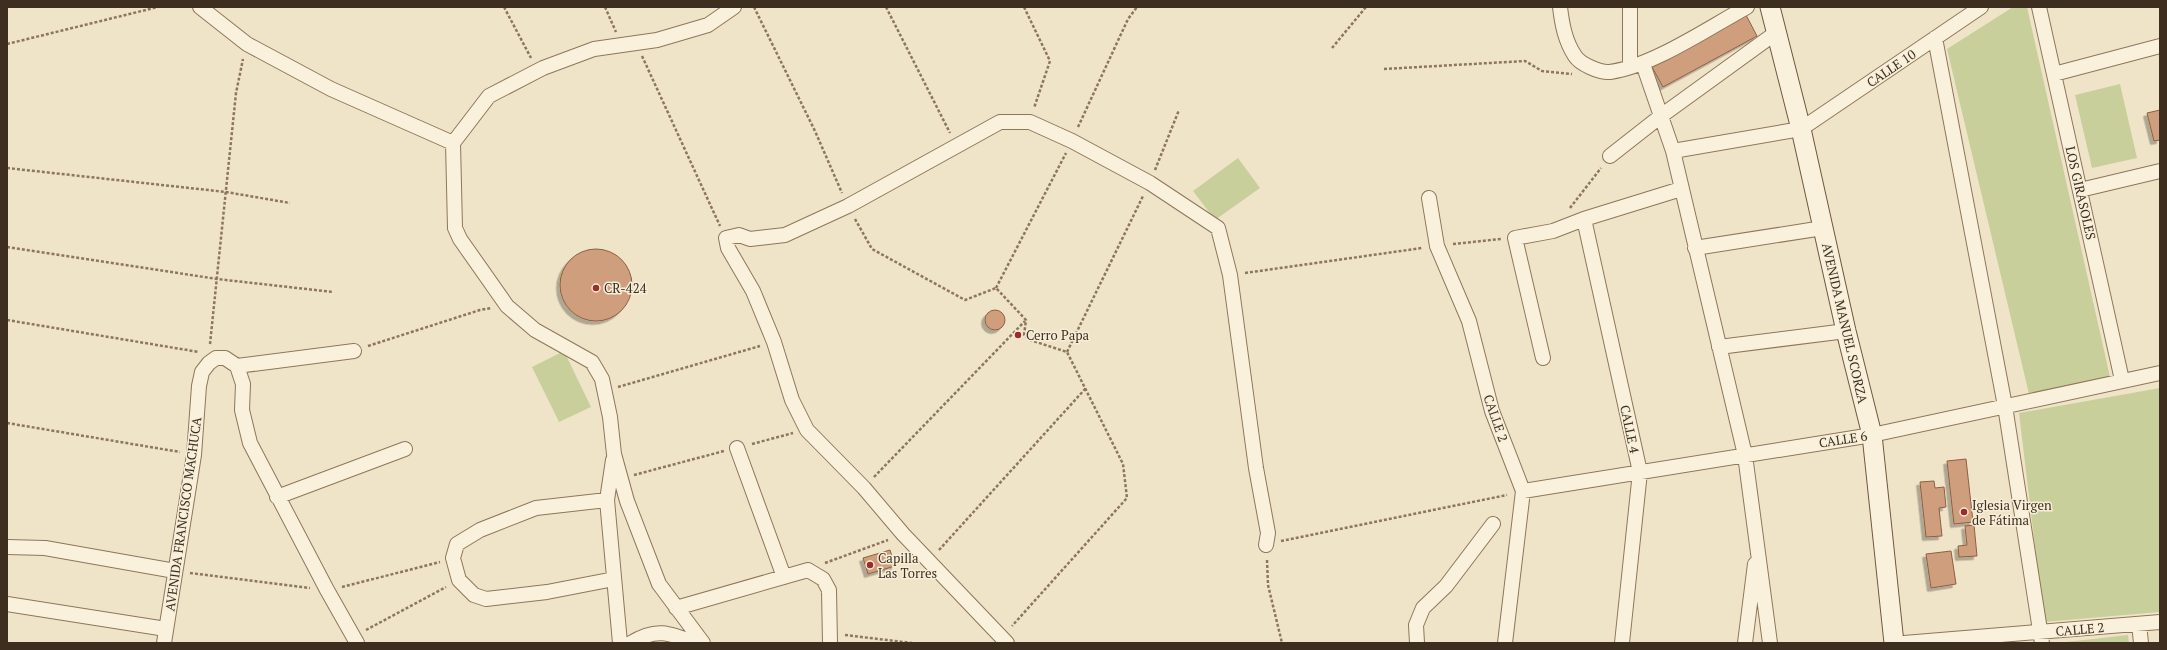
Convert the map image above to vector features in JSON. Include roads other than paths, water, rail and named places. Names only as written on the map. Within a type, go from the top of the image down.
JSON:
[{"type":"street","points":[[200,7],[247,44],[331,89],[453,143]]},
{"type":"street","points":[[703,643],[659,584],[627,501],[614,454],[610,417],[602,379],[592,362],[535,330],[507,306],[460,239],[454,228],[453,143],[489,96],[538,70],[594,49],[657,40],[708,24],[734,7]]},
{"type":"street","points":[[1560,7],[1564,33],[1575,57],[1590,67],[1608,72],[1636,66],[1747,7]]},
{"type":"street","points":[[1630,7],[1636,66],[1661,116],[1673,151],[1745,455],[1770,643]]},
{"type":"street","name":"AVENIDA MANUEL SCORZA","points":[[1770,7],[1802,130],[1846,331],[1872,434],[1894,643]]},
{"type":"street","name":"CALLE 10","points":[[1802,130],[1981,7]]},
{"type":"street","name":"LOS GIRASOLES","points":[[2039,7],[2122,380]]},
{"type":"street","points":[[1610,156],[1661,116],[1777,32]]},
{"type":"street","points":[[1935,38],[2005,406],[2040,638]]},
{"type":"street","points":[[2054,74],[2160,46]]},
{"type":"street","points":[[1005,640],[903,534],[864,488],[807,430],[792,400],[774,342],[753,291],[728,248],[726,238],[739,235],[750,239],[786,235],[848,206],[1000,122],[1030,122],[1072,141],[1150,183],[1218,228],[1230,275],[1256,468],[1268,533],[1266,545]]},
{"type":"street","points":[[1673,151],[1802,130]]},
{"type":"street","points":[[2080,190],[2160,171]]},
{"type":"street","points":[[1543,358],[1515,238],[1553,231],[1584,219],[1681,189]]},
{"type":"street","name":"CALLE 2","points":[[1429,198],[1436,246],[1469,321],[1492,411],[1523,491],[1505,643]]},
{"type":"street","name":"CALLE 4","points":[[1584,219],[1640,472],[1622,643]]},
{"type":"street","points":[[1695,248],[1823,228]]},
{"type":"street","points":[[1719,347],[1846,331]]},
{"type":"street","points":[[354,351],[237,366],[243,384],[242,410],[250,443],[277,497],[355,640]]},
{"type":"street","name":"AVENIDA FRANCISCO MACHUCA","points":[[165,636],[194,455],[199,386],[202,372],[209,358],[225,358],[237,366]]},
{"type":"street","name":"CALLE 6","points":[[1523,491],[1872,434],[2160,373]]},
{"type":"street","points":[[737,448],[784,577]]},
{"type":"street","points":[[277,497],[405,449]]},
{"type":"street","points":[[614,454],[607,500],[620,643]]},
{"type":"street","points":[[607,500],[536,508],[480,530],[457,544],[454,550],[453,558],[459,580],[474,595],[486,599],[547,592],[614,579]]},
{"type":"street","points":[[1417,643],[1416,625],[1423,608],[1446,586],[1493,524]]},
{"type":"street","points":[[1745,643],[1757,545]]},
{"type":"street","points":[[7,547],[45,548],[175,571]]},
{"type":"street","points":[[676,608],[808,570],[823,579],[829,590],[830,639]]},
{"type":"street","points":[[7,604],[165,636]]},
{"type":"street","name":"CALLE 2","points":[[1904,643],[2040,638],[2160,622]]},
{"type":"street","points":[[2139,624],[2141,643]]},
{"type":"street","points":[[631,643],[642,636],[668,632],[695,643]]},
{"type":"place","name":"CR-424","points":[[596,288]]},
{"type":"place","name":"Cerro Papa","points":[[1018,335]]},
{"type":"place","name":"Iglesia Virgen de Fátima","points":[[1964,512]]},
{"type":"place","name":"Capilla Las Torres","points":[[870,565]]}]
